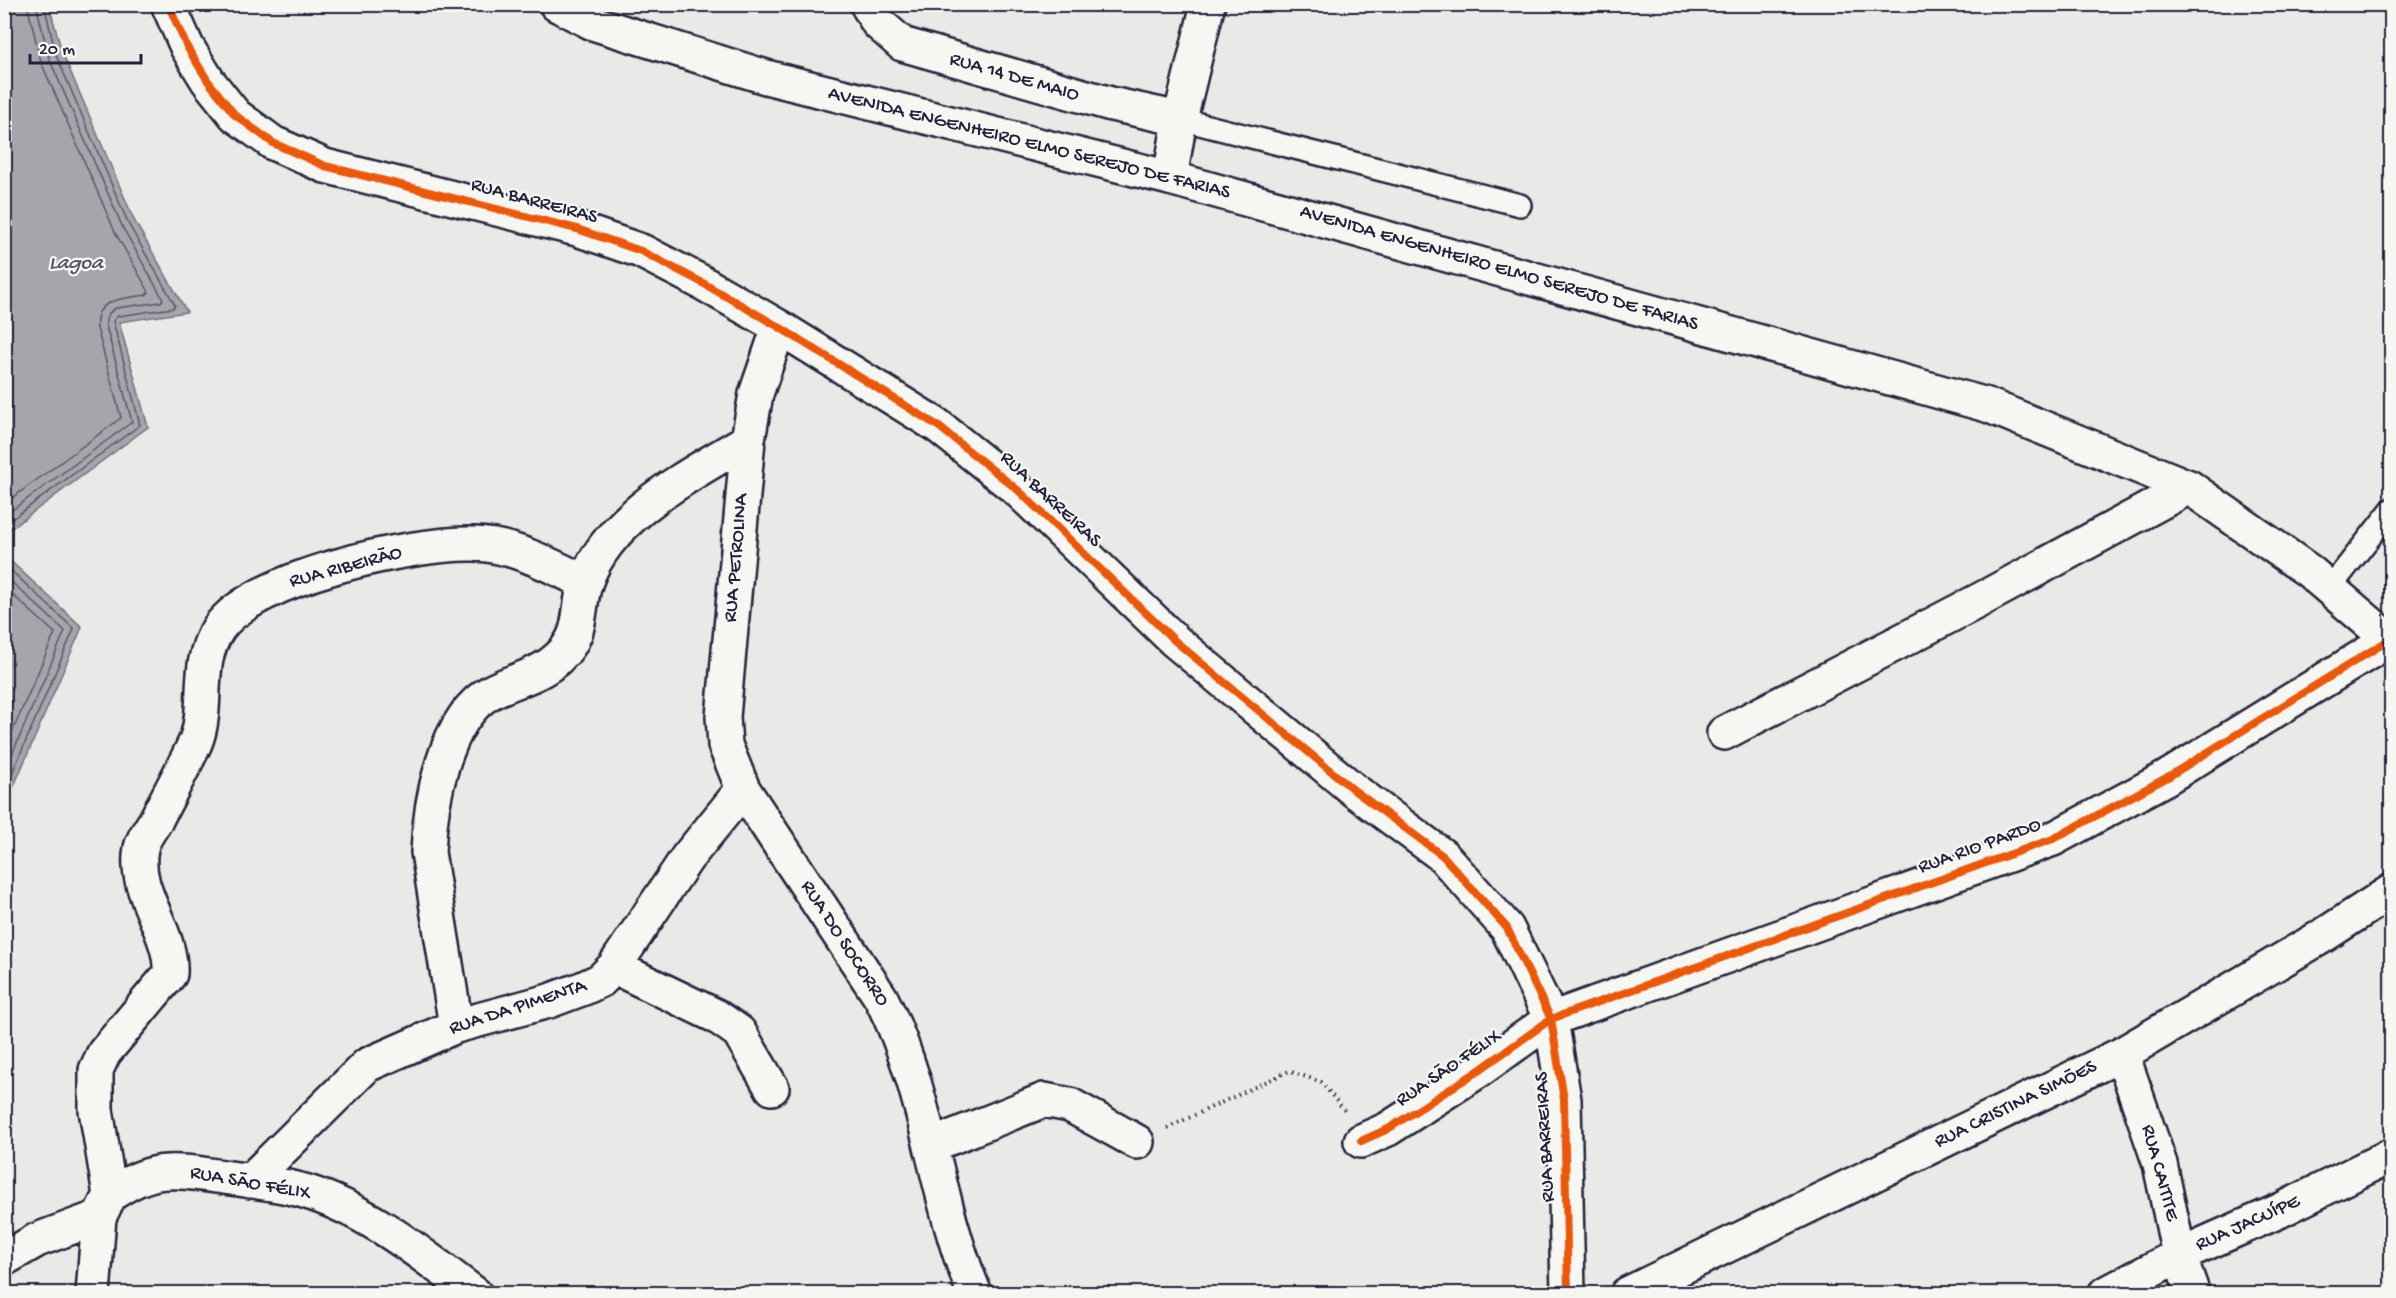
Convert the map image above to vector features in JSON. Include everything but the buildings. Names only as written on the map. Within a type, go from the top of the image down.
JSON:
[{"type":"street","name":"RUA BARREIRAS","points":[[168,4],[187,47],[207,81],[235,115],[273,143],[325,166],[577,229],[641,251],[779,327],[938,426],[1019,491],[1175,641],[1355,791],[1443,856],[1507,928],[1551,1019],[1564,1100],[1568,1293]]},
{"type":"street","name":"AVENIDA ENGENHEIRO ELMO SEREJO DE FARIAS","points":[[556,4],[593,23],[766,77],[1170,178],[1987,405],[2189,487],[2309,571],[2390,641]]},
{"type":"street","name":"RUA 14 DE MAIO","points":[[867,4],[878,24],[902,44],[1111,104],[1180,118]]},
{"type":"street","points":[[1170,178],[1180,118],[1208,4]]},
{"type":"street","name":"RUA PETROLINA","points":[[743,789],[725,745],[723,717],[748,440],[756,394],[779,327]]},
{"type":"street","points":[[456,1026],[428,852],[430,824],[443,765],[455,733],[472,708],[490,693],[534,674],[559,657],[574,638],[580,619],[585,582],[603,550],[633,517],[662,493],[748,440]]},
{"type":"street","points":[[1725,733],[1980,600],[2189,487]]},
{"type":"street","name":"RUA RIBEIRÃO","points":[[93,1293],[105,1206],[96,1110],[96,1070],[104,1053],[170,974],[171,961],[168,949],[144,884],[141,847],[189,757],[198,734],[202,710],[202,678],[210,646],[219,628],[248,602],[301,576],[400,551],[462,544],[489,546],[538,560],[585,582]]},
{"type":"street","name":"RUA RIO PARDO","points":[[1551,1019],[2053,839],[2166,778],[2390,641]]},
{"type":"street","name":"RUA DA PIMENTA","points":[[249,1181],[367,1065],[456,1026],[549,1001],[602,980],[614,967],[687,858],[743,789]]},
{"type":"street","name":"RUA DO SOCORRO","points":[[743,789],[881,998],[905,1051],[932,1145],[959,1256],[975,1293]]},
{"type":"street","name":"RUA CRISTINA SIMÕES","points":[[1627,1293],[2122,1054],[2321,937],[2391,891]]},
{"type":"street","points":[[614,967],[716,1016],[740,1032],[771,1088]]},
{"type":"street","name":"RUA SÃO FÉLIX","points":[[1362,1141],[1388,1129],[1551,1019]]},
{"type":"street","name":"RUA CAITITE","points":[[2122,1054],[2160,1164],[2179,1255],[2193,1293]]},
{"type":"street","points":[[932,1145],[1044,1100],[1070,1105],[1137,1142]]},
{"type":"street","name":"RUA JACUÍPE","points":[[2105,1293],[2179,1255],[2279,1211],[2391,1155]]},
{"type":"street","name":"RUA SÃO FÉLIX","points":[[4,1258],[105,1206],[126,1184],[147,1174],[166,1171],[303,1190],[350,1209],[408,1244],[474,1293]]},
{"type":"lane","points":[[1180,118],[1520,205]]},
{"type":"lane","points":[[2330,588],[2391,509]]},
{"type":"path","points":[[1137,1142],[1289,1071],[1321,1082],[1343,1106],[1362,1141]]},
{"type":"water","name":"Lagoa","points":[[5,4],[49,5],[62,52],[135,222],[187,312],[119,322],[148,427],[5,533]]},
{"type":"water","points":[[5,556],[82,627],[5,807]]},
{"type":"cycle path","points":[[168,4],[187,47],[208,81],[235,115],[273,143],[325,166],[577,229],[641,251],[779,327],[938,426],[1019,491],[1175,641],[1355,791],[1443,856],[1507,928],[1551,1019],[1564,1100],[1568,1294]]},
{"type":"cycle path","points":[[1361,1141],[1388,1129],[1478,1071],[1551,1019],[2053,839],[2166,778],[2389,640]]}]
